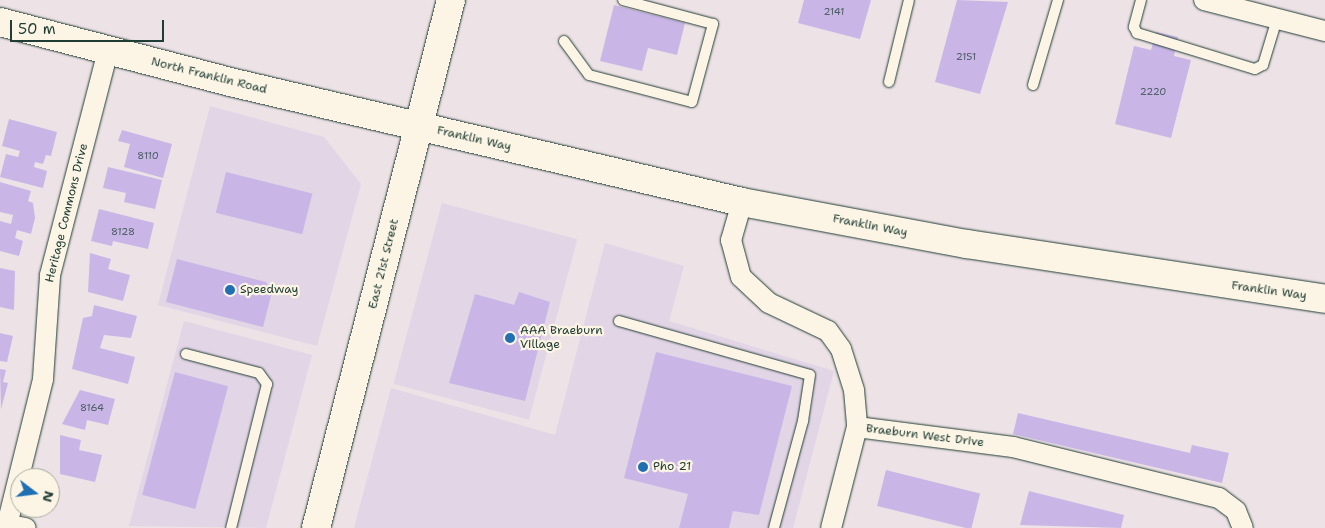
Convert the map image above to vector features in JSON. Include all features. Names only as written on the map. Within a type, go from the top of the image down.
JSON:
[{"type":"main road","name":"East 21st Street","points":[[316,528],[451,0]]},
{"type":"main road","name":"North Franklin Road","points":[[0,22],[420,126]]},
{"type":"main road","name":"Franklin Way","points":[[420,126],[742,202],[967,244],[1325,299]]},
{"type":"street","points":[[1204,0],[1325,31]]},
{"type":"street","name":"Heritage Commons Drive","points":[[11,525],[43,379],[50,275],[108,50]]},
{"type":"street","name":"Braeburn West Drive","points":[[742,202],[730,240],[741,276],[762,298],[820,326],[834,338],[854,390],[857,427],[1013,447],[1219,498],[1240,519]]},
{"type":"street","points":[[831,528],[857,427]]},
{"type":"lane","points":[[564,41],[589,75],[692,102],[713,24],[623,0]]},
{"type":"lane","points":[[889,82],[909,0]]},
{"type":"lane","points":[[1033,85],[1058,0]]},
{"type":"lane","points":[[1141,0],[1134,27],[1137,33],[1255,69],[1264,66],[1277,19]]},
{"type":"lane","points":[[619,321],[810,375],[803,421],[774,528]]},
{"type":"lane","points":[[186,354],[259,373],[267,384],[231,528]]},
{"type":"shaded area","points":[[210,106],[324,137],[361,184],[317,346],[158,305]]},
{"type":"shaded area","points":[[442,203],[577,239],[529,420],[394,384]]},
{"type":"shaded area","points":[[605,243],[684,266],[669,321],[834,371],[793,528],[354,528],[391,388],[555,435]]},
{"type":"shaded area","points":[[184,321],[312,355],[266,528],[129,526]]},
{"type":"building","points":[[804,0],[871,0],[860,39],[798,23]]},
{"type":"building","points":[[957,0],[1008,2],[980,94],[935,82]]},
{"type":"building","points":[[614,5],[685,23],[677,55],[648,48],[642,71],[600,61]]},
{"type":"building","points":[[1156,32],[1178,37],[1174,56],[1191,60],[1171,138],[1115,124],[1134,46],[1151,50]]},
{"type":"building","points":[[9,119],[57,132],[51,156],[46,155],[43,164],[35,162],[34,167],[47,171],[43,188],[0,177],[6,154],[18,157],[20,151],[2,146]]},
{"type":"building","points":[[122,130],[172,144],[163,178],[124,167],[130,144],[118,141]]},
{"type":"building","points":[[108,167],[162,180],[155,209],[124,202],[126,193],[103,188]]},
{"type":"building","points":[[226,172],[312,194],[302,234],[216,213]]},
{"type":"building","points":[[0,182],[31,191],[28,201],[33,203],[35,218],[31,234],[17,230],[15,238],[23,241],[19,256],[0,251],[0,221],[11,224],[13,215],[0,212]]},
{"type":"building","points":[[99,209],[154,223],[148,249],[113,241],[112,246],[91,241]]},
{"type":"building","points":[[90,253],[111,259],[108,269],[130,275],[123,301],[88,292]]},
{"type":"building","points":[[177,259],[266,282],[272,292],[263,327],[166,302]]},
{"type":"building","points":[[0,268],[15,271],[14,310],[0,307]]},
{"type":"building","points":[[519,292],[550,302],[525,401],[449,383],[475,294],[514,305]]},
{"type":"building","points":[[94,305],[137,316],[131,338],[104,335],[100,348],[135,357],[128,384],[72,369],[83,318],[92,316]]},
{"type":"building","points":[[0,333],[13,336],[7,362],[0,361]]},
{"type":"building","points":[[656,352],[792,386],[759,515],[733,511],[729,528],[679,528],[688,494],[624,478]]},
{"type":"building","points":[[0,369],[6,370],[3,382],[8,383],[1,409]]},
{"type":"building","points":[[175,372],[228,386],[195,509],[142,495]]},
{"type":"building","points":[[80,390],[115,399],[108,425],[87,420],[85,430],[62,424]]},
{"type":"building","points":[[1018,413],[1190,453],[1192,445],[1229,453],[1222,483],[1013,434]]},
{"type":"building","points":[[60,435],[81,440],[79,450],[102,455],[95,482],[60,474]]},
{"type":"building","points":[[886,470],[980,493],[972,528],[877,506]]},
{"type":"building","points":[[1029,491],[1124,515],[1121,528],[1020,525]]},
{"type":"place","name":"Speedway","points":[[230,290]]},
{"type":"place","name":"AAA Braeburn Village","points":[[510,338]]},
{"type":"place","name":"Pho 21","points":[[643,467]]}]
